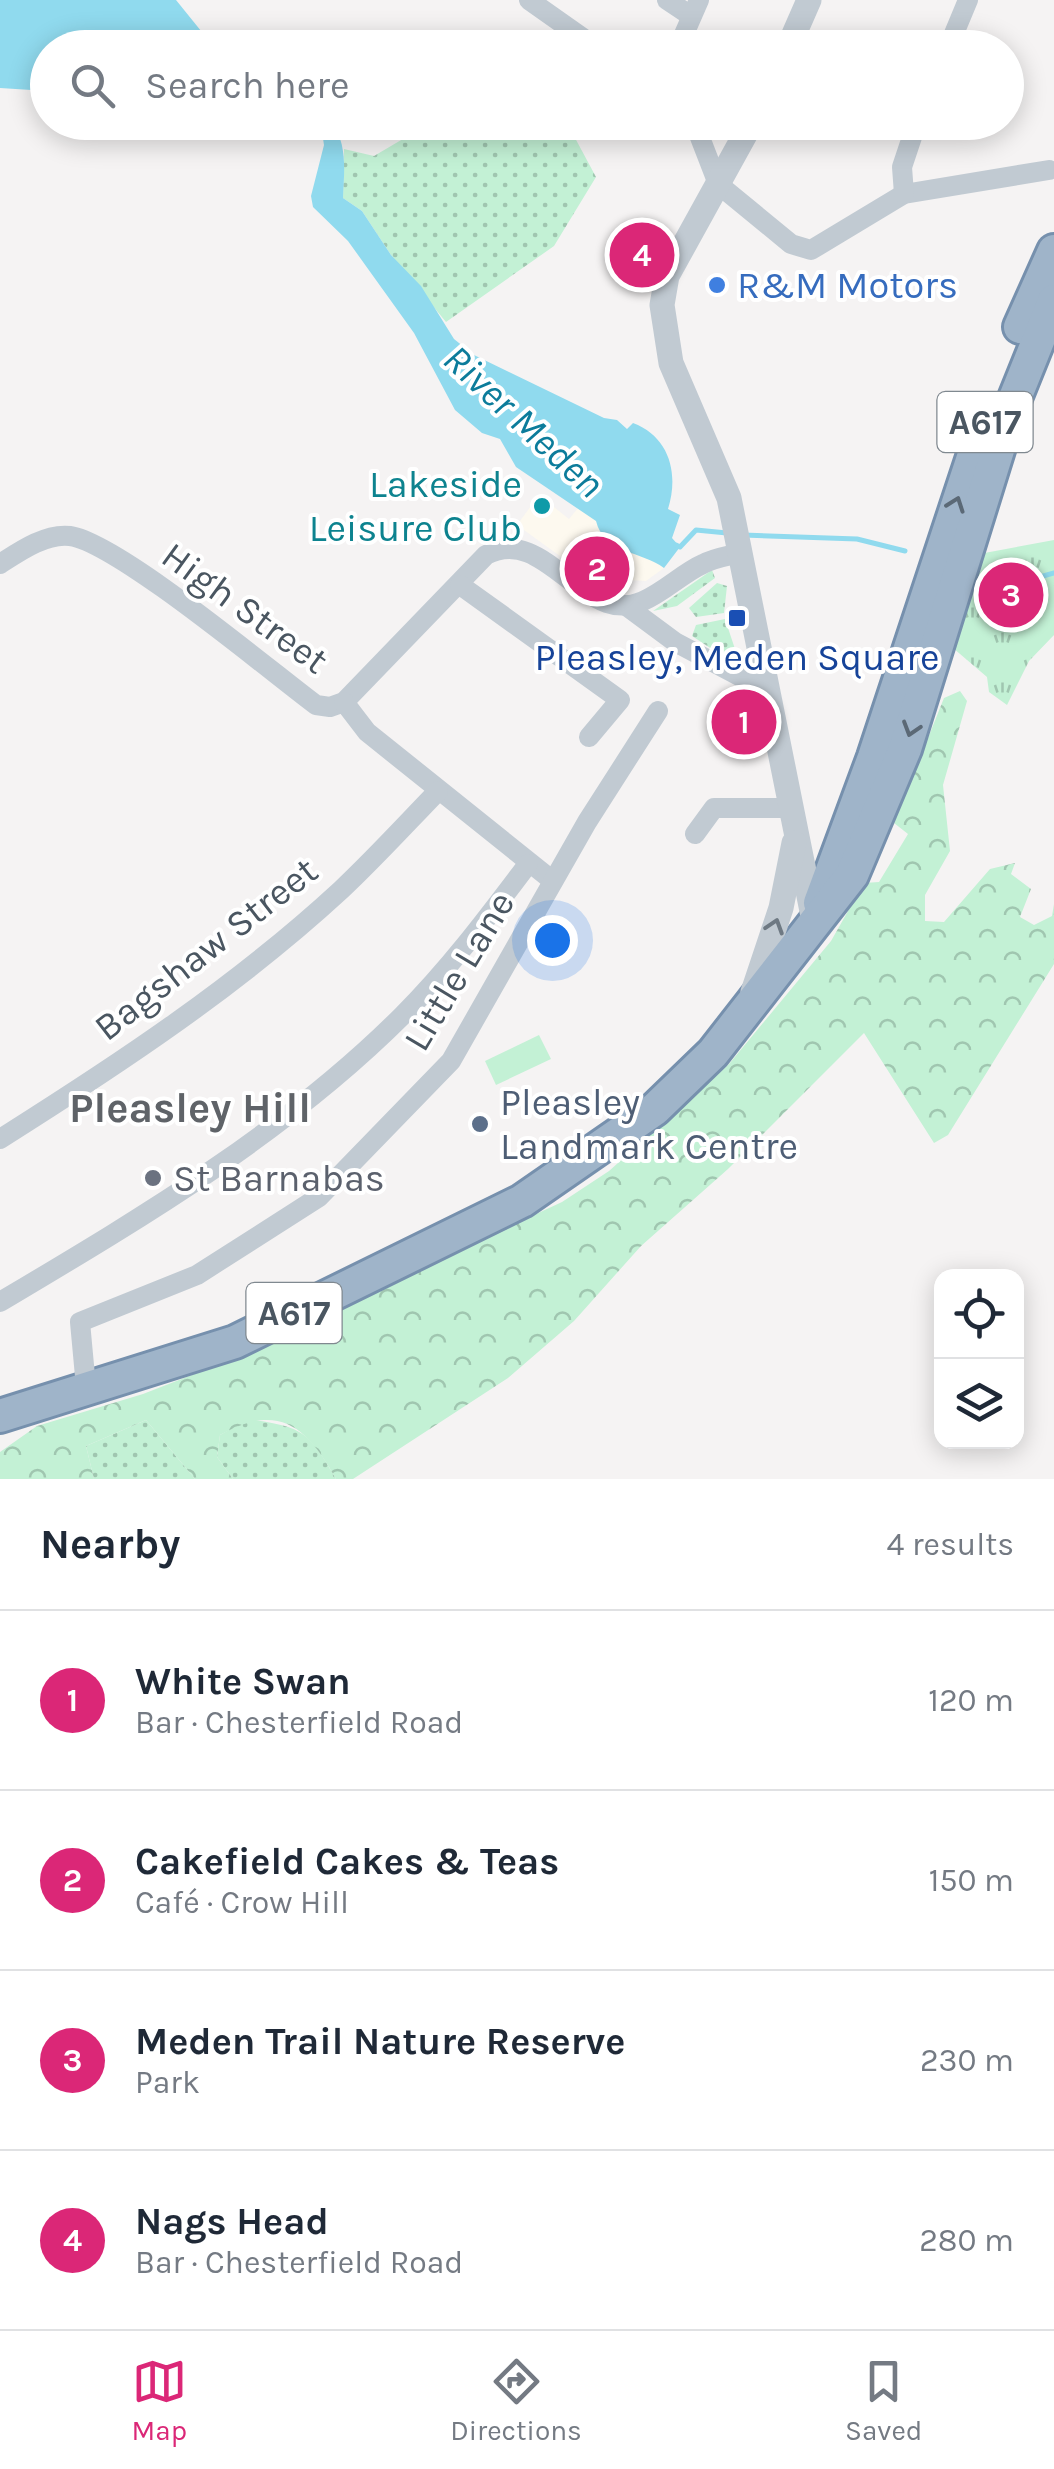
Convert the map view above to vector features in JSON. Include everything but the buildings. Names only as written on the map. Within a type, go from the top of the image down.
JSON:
[{"type":"highway","name":"A617","points":[[814,922],[874,757],[992,400],[1032,294],[1054,251]]},
{"type":"highway","name":"A617","points":[[0,1416],[235,1342],[522,1201],[655,1109],[712,1052],[852,875],[899,763],[1011,408],[1054,301]]},
{"type":"street","points":[[530,0],[572,30]]},
{"type":"street","points":[[667,0],[696,8]]},
{"type":"street","points":[[796,30],[808,0]]},
{"type":"street","points":[[956,30],[968,0]]},
{"type":"street","points":[[701,140],[718,184],[791,244],[811,250],[904,194],[1050,170]]},
{"type":"street","points":[[742,140],[668,276],[662,304],[672,363],[718,468],[734,519],[794,838],[814,922]]},
{"type":"street","points":[[904,194],[902,167],[912,140]]},
{"type":"street","name":"High Street","points":[[0,564],[40,542],[75,536],[142,574],[316,705],[330,707],[344,702],[367,732],[553,881]]},
{"type":"street","points":[[344,702],[486,555],[508,546],[521,548],[606,603],[625,605],[646,600],[706,562],[739,550]]},
{"type":"street","points":[[460,585],[620,700],[589,738]]},
{"type":"street","points":[[625,605],[675,642],[756,684],[765,683]]},
{"type":"street","points":[[553,881],[658,711]]},
{"type":"street","name":"Bagshaw Street","points":[[0,1139],[127,1059],[253,965],[341,890],[438,792]]},
{"type":"street","points":[[695,834],[714,808],[790,808]]},
{"type":"street","points":[[747,1011],[781,908],[794,838]]},
{"type":"street","points":[[0,1302],[154,1209],[284,1119],[400,1018],[468,944],[528,864]]},
{"type":"street","name":"Little Lane","points":[[86,1386],[80,1322],[197,1275],[319,1197],[451,1061],[553,881]]},
{"type":"shaded area","points":[[539,495],[569,519],[578,508],[597,521],[622,552],[648,555],[664,568],[646,581],[610,579],[604,588],[517,525]]},
{"type":"green space","points":[[401,140],[576,140],[596,177],[554,246],[446,322],[391,255],[362,211],[343,198],[344,149],[374,156]]},
{"type":"green space","points":[[1054,540],[1054,635],[1029,661],[1007,705],[989,692],[987,677],[953,648],[979,554]]},
{"type":"green space","points":[[712,570],[715,578],[677,606],[653,611]]},
{"type":"green space","points":[[717,583],[727,586],[724,613],[696,617],[689,608]]},
{"type":"green space","points":[[725,619],[735,649],[724,657],[692,636],[696,625]]},
{"type":"green space","points":[[960,691],[967,701],[943,785],[950,851],[925,895],[925,921],[944,922],[990,869],[1015,863],[1011,874],[1031,889],[1020,917],[1034,925],[1052,916],[1054,904],[1054,964],[948,1135],[934,1143],[864,1033],[728,1169],[641,1246],[574,1321],[508,1378],[353,1479],[336,1479],[302,1433],[275,1420],[259,1420],[220,1435],[217,1457],[233,1479],[195,1479],[146,1420],[86,1446],[94,1479],[0,1479],[0,1452],[37,1426],[143,1394],[264,1347],[356,1297],[562,1202],[609,1171],[729,1064],[831,941],[864,883],[879,882],[908,834],[894,823],[944,698]]},
{"type":"green space","points":[[539,1035],[551,1059],[496,1085],[485,1061]]},
{"type":"green space","points":[[248,1419],[281,1425],[302,1434],[318,1450],[336,1479],[233,1479],[217,1457],[220,1435]]},
{"type":"green space","points":[[146,1420],[195,1479],[94,1479],[86,1446]]},
{"type":"water","points":[[0,0],[176,0],[200,30],[30,30],[30,90],[0,88]]},
{"type":"water","points":[[323,140],[340,140],[343,198],[362,211],[391,255],[421,286],[454,339],[474,355],[604,418],[617,420],[627,429],[633,423],[656,437],[672,470],[668,509],[680,515],[672,538],[680,547],[664,568],[607,540],[596,521],[516,467],[500,439],[482,433],[455,410],[414,333],[348,241],[313,207],[311,196]]},
{"type":"waterway","name":"River Meden","points":[[676,545],[680,547],[696,530],[727,533]]},
{"type":"waterway","name":"River Meden","points":[[743,535],[857,539],[905,551]]},
{"type":"waterway","name":"River Meden","points":[[993,572],[1019,583],[1054,573]]},
{"type":"place","name":"Nags Head","points":[[642,255]]},
{"type":"place","name":"R&M Motors","points":[[717,285]]},
{"type":"place","name":"Lakeside Leisure Club","points":[[542,506]]},
{"type":"place","name":"Cakefield Cakes & Teas","points":[[597,569]]},
{"type":"place","name":"Meden Trail Nature Reserve","points":[[1011,595]]},
{"type":"place","name":"Pleasley, Meden Square","points":[[737,618]]},
{"type":"place","name":"White Swan","points":[[744,722]]},
{"type":"place","name":"Pleasley Landmark Centre","points":[[480,1124]]},
{"type":"place","name":"St Barnabas","points":[[153,1178]]},
{"type":"district","name":"Pleasley Hill","points":[[190,1108]]}]
